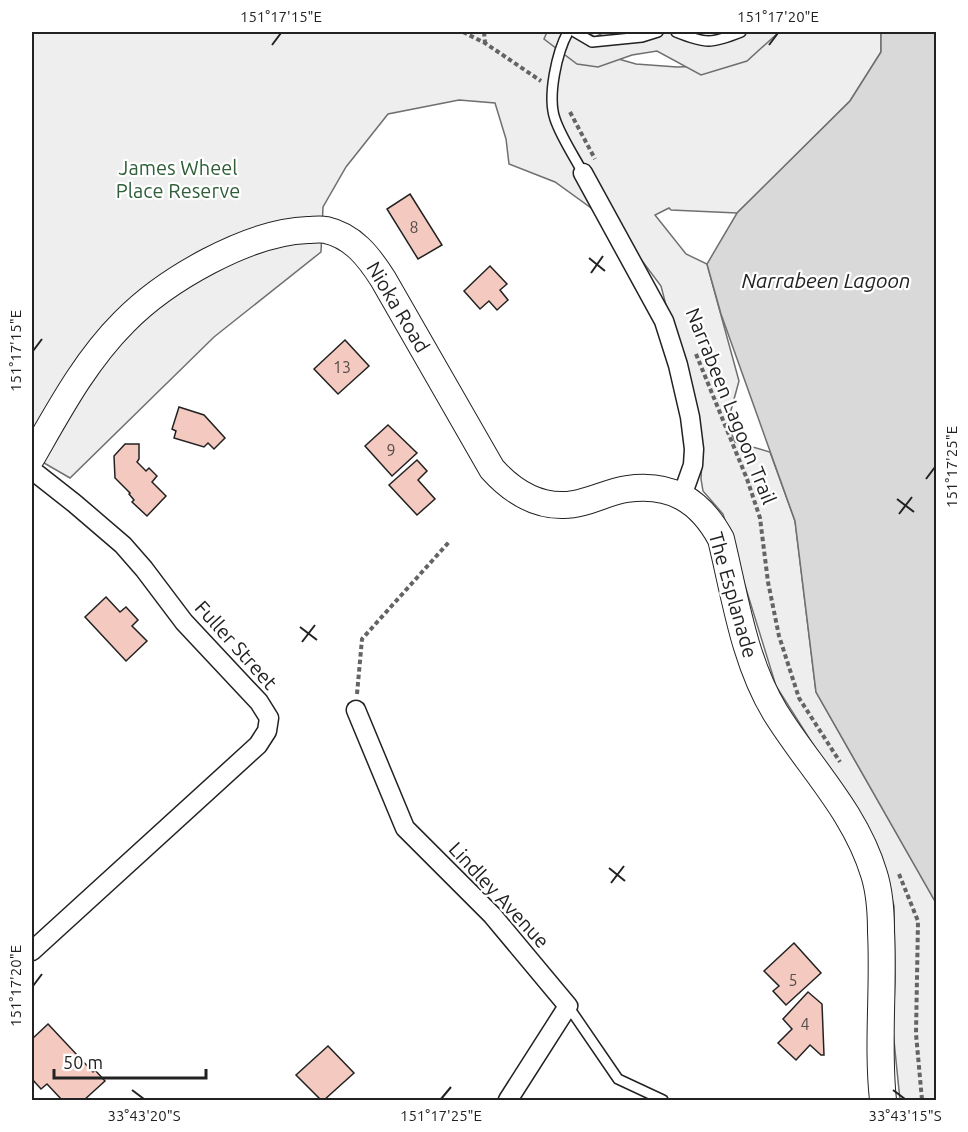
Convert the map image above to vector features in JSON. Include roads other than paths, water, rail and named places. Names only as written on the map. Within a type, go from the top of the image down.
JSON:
[{"type":"street","points":[[591,170],[664,321],[678,365],[690,417],[694,449],[693,465],[682,496]]},
{"type":"street","name":"Nioka Road","points":[[32,457],[58,411],[92,359],[124,321],[152,298],[184,275],[219,256],[268,237],[295,231],[325,230],[342,236],[358,246],[370,260],[492,469],[506,484],[522,495],[539,501],[566,505],[626,489],[667,490],[682,496]]},
{"type":"street","name":"Fuller Street","points":[[32,470],[123,545],[184,622],[259,702],[269,718],[267,731],[258,745],[32,951]]},
{"type":"street","name":"The Esplanade","points":[[682,496],[712,522],[721,539],[751,659],[759,682],[775,712],[852,822],[875,876],[880,901],[882,956],[880,1073],[884,1101]]},
{"type":"street","name":"Lindley Avenue","points":[[356,710],[405,828],[492,915],[568,1006]]},
{"type":"street","points":[[508,1101],[568,1006]]},
{"type":"lane","points":[[568,32],[563,42],[552,89],[554,117],[591,170]]},
{"type":"lane","points":[[575,32],[592,42],[642,37],[658,32]]},
{"type":"lane","points":[[676,32],[695,40],[717,42],[741,32]]},
{"type":"lane","points":[[568,1006],[618,1079],[663,1101]]},
{"type":"water","name":"Narrabeen Lagoon","points":[[881,32],[936,32],[936,903],[816,692],[795,521],[721,314],[707,264],[737,213],[850,101],[881,52]]},
{"type":"park label","name":"James Wheel Place Reserve","points":[[178,180]]}]
